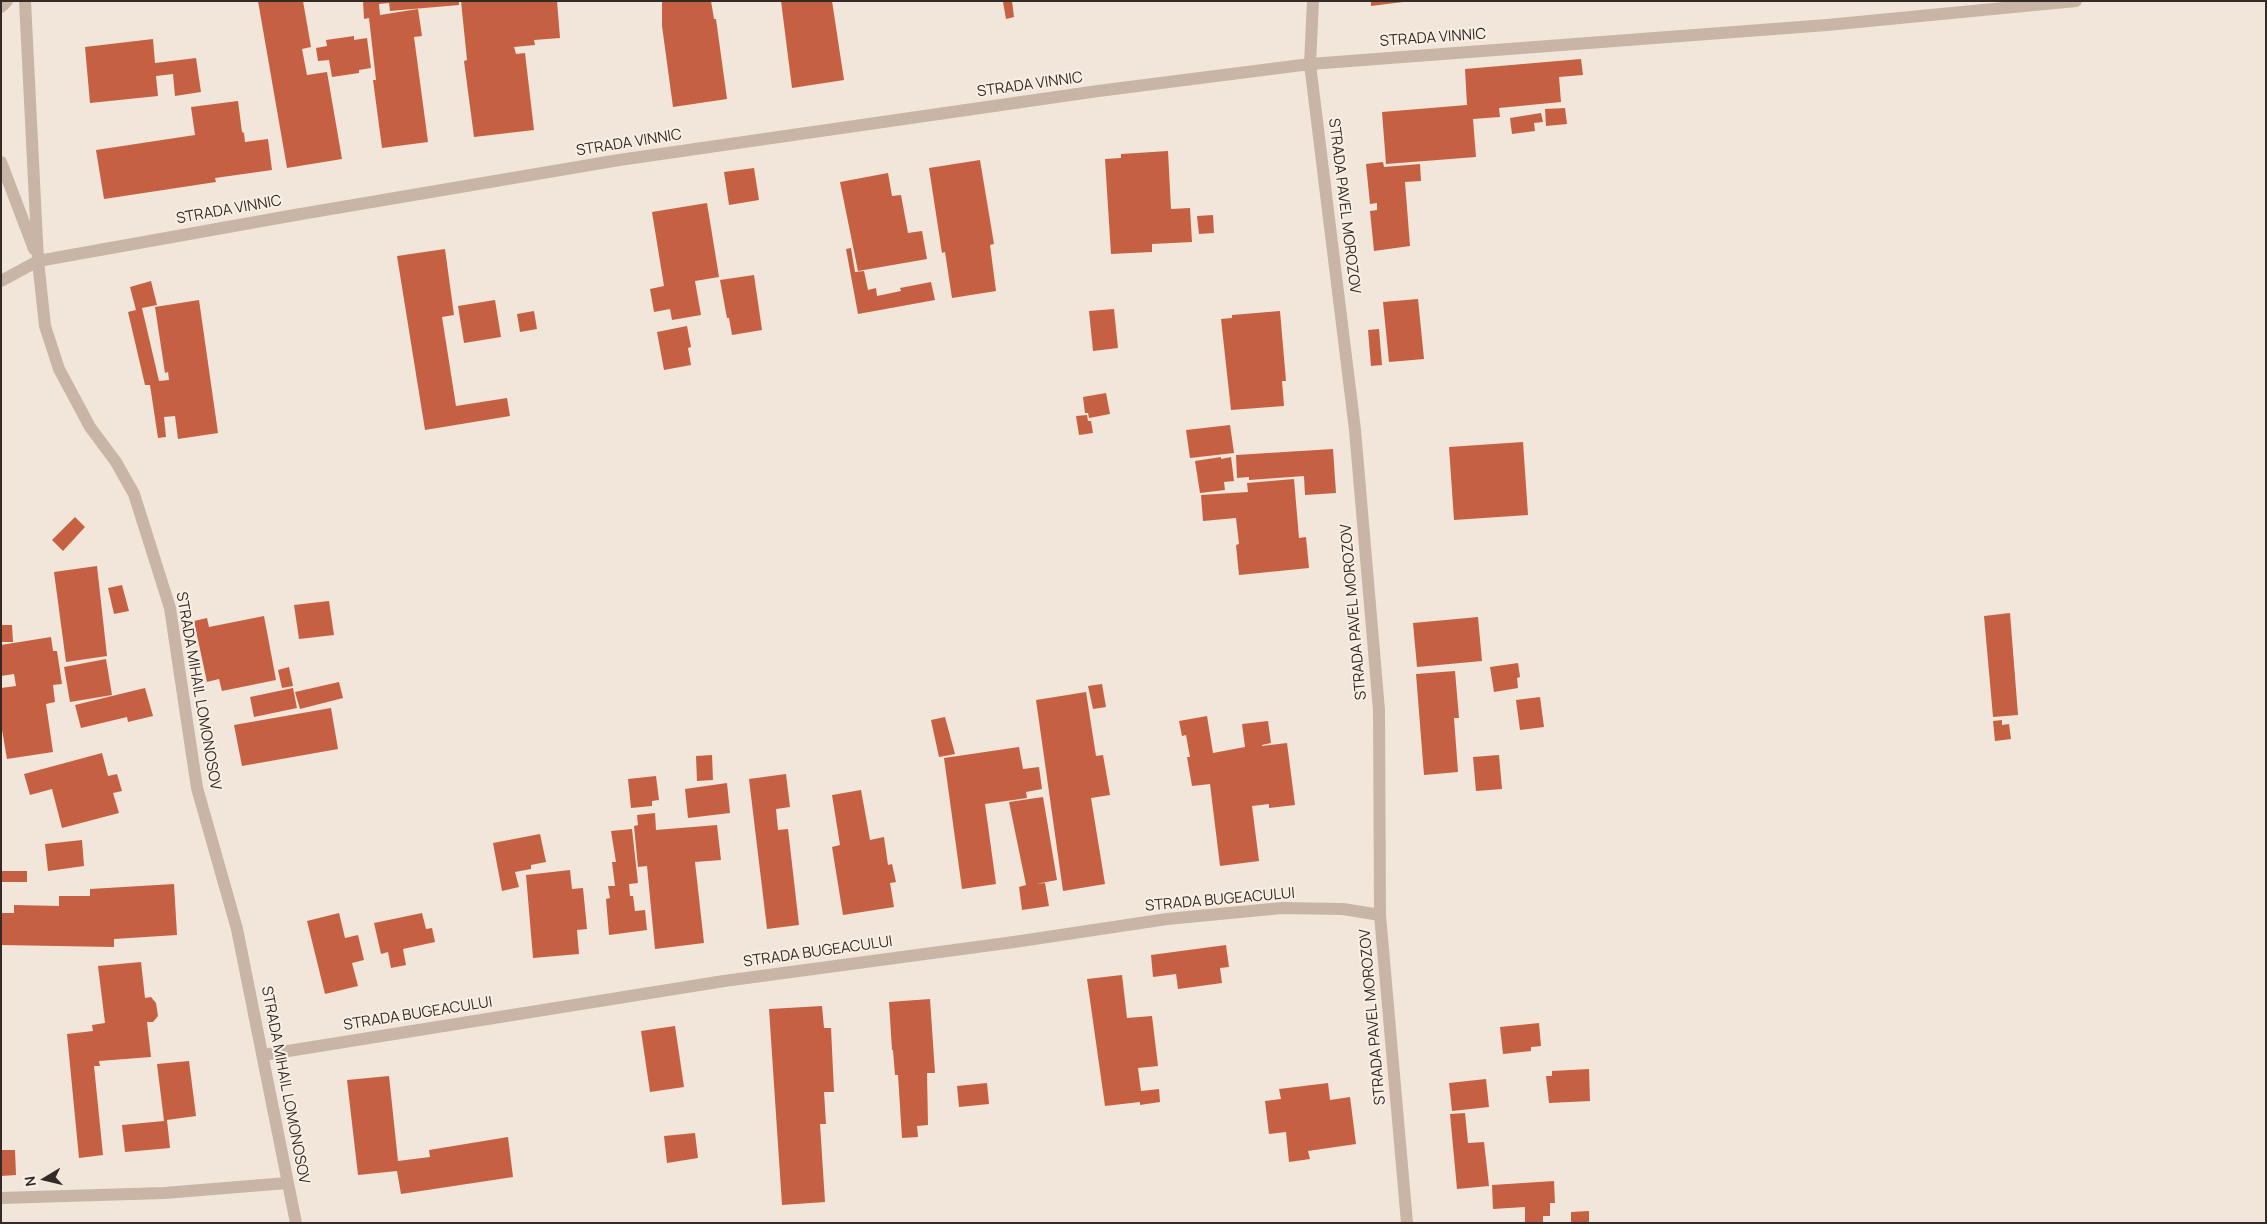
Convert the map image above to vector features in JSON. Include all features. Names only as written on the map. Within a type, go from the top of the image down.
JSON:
[{"type":"street","points":[[1,7],[7,1]]},
{"type":"street","name":"STRADA MIHAIL LOMONOSOV","points":[[25,1],[38,261],[46,326],[59,368],[90,427],[116,462],[134,494],[170,608],[197,788],[237,929],[296,1223]]},
{"type":"street","name":"STRADA PAVEL MOROZOV","points":[[1313,1],[1310,64],[1355,430],[1378,700],[1380,915],[1407,1223]]},
{"type":"street","name":"STRADA VINNIC","points":[[1,281],[38,261],[295,215],[619,160],[1098,91],[1310,64],[1827,25],[2076,1]]},
{"type":"street","points":[[1,162],[38,261]]},
{"type":"street","name":"STRADA BUGEACULUI","points":[[263,1055],[724,981],[1004,944],[1167,919],[1282,908],[1343,909],[1380,915]]},
{"type":"street","points":[[1,1198],[164,1193],[287,1183]]},
{"type":"building","points":[[258,1],[303,1],[311,47],[302,49],[307,75],[327,72],[342,159],[287,168]]},
{"type":"building","points":[[363,1],[459,1],[459,5],[390,11],[389,3],[379,4],[380,15],[418,9],[422,36],[414,37],[428,142],[382,148],[373,80],[376,80],[369,18],[364,19]]},
{"type":"building","points":[[461,1],[557,1],[560,38],[534,40],[535,45],[514,47],[516,54],[525,53],[534,130],[474,137],[464,61],[467,60]]},
{"type":"building","points":[[662,1],[711,1],[714,19],[716,19],[727,99],[673,107],[662,26]]},
{"type":"building","points":[[781,1],[832,1],[844,80],[792,88]]},
{"type":"building","points":[[1012,1],[1014,17],[1006,19],[1003,2]]},
{"type":"building","points":[[1371,1],[1403,1],[1403,2],[1371,6]]},
{"type":"building","points":[[354,36],[354,40],[367,38],[371,68],[359,70],[359,73],[332,77],[329,60],[318,61],[316,48],[327,46],[326,40]]},
{"type":"building","points":[[153,39],[155,63],[196,58],[201,92],[175,96],[173,74],[156,76],[158,96],[90,103],[85,47]]},
{"type":"building","points":[[1581,59],[1583,75],[1559,77],[1561,102],[1499,108],[1500,117],[1473,119],[1476,157],[1386,164],[1382,112],[1467,105],[1465,69]]},
{"type":"building","points":[[238,101],[245,142],[268,139],[272,170],[215,178],[216,182],[104,199],[96,150],[195,135],[191,107]]},
{"type":"building","points":[[1565,108],[1567,124],[1546,126],[1545,109]]},
{"type":"building","points":[[1541,113],[1543,122],[1534,123],[1535,131],[1512,134],[1510,118]]},
{"type":"building","points":[[1168,151],[1171,209],[1190,208],[1192,242],[1152,244],[1152,252],[1111,254],[1105,159],[1121,158],[1121,154]]},
{"type":"building","points":[[980,160],[994,244],[990,245],[996,291],[952,298],[945,252],[942,253],[929,168]]},
{"type":"building","points":[[1383,162],[1384,167],[1420,164],[1421,181],[1405,182],[1410,246],[1374,251],[1370,211],[1377,210],[1377,203],[1370,204],[1366,164]]},
{"type":"building","points":[[754,168],[759,200],[729,205],[724,172]]},
{"type":"building","points":[[888,173],[892,196],[901,195],[908,233],[922,231],[927,259],[858,271],[840,182]]},
{"type":"building","points":[[707,203],[719,277],[695,281],[701,315],[672,320],[670,309],[654,312],[650,289],[664,286],[652,212]]},
{"type":"building","points":[[1213,215],[1214,233],[1199,234],[1197,216]]},
{"type":"building","points":[[851,248],[855,272],[864,271],[868,290],[876,288],[877,296],[901,291],[900,288],[931,282],[935,300],[858,314],[846,249]]},
{"type":"building","points":[[445,249],[454,315],[442,317],[456,406],[507,398],[510,416],[425,430],[397,256]]},
{"type":"building","points":[[754,275],[762,330],[732,335],[720,280]]},
{"type":"building","points":[[151,281],[157,305],[142,308],[159,381],[169,380],[168,372],[165,373],[155,307],[199,300],[218,433],[178,439],[175,416],[164,417],[166,437],[158,438],[150,385],[145,385],[128,312],[136,310],[130,287]]},
{"type":"building","points":[[1418,299],[1424,359],[1389,362],[1383,302]]},
{"type":"building","points":[[495,300],[501,337],[464,343],[458,306]]},
{"type":"building","points":[[1114,309],[1118,348],[1093,351],[1089,311]]},
{"type":"building","points":[[534,311],[537,329],[520,332],[517,314]]},
{"type":"building","points":[[1280,311],[1286,381],[1282,381],[1284,406],[1231,410],[1221,319],[1232,318],[1232,315]]},
{"type":"building","points":[[687,326],[691,347],[688,348],[691,365],[664,370],[657,332]]},
{"type":"building","points":[[1379,329],[1382,365],[1371,366],[1368,330]]},
{"type":"building","points":[[1106,393],[1110,414],[1089,418],[1088,413],[1085,413],[1083,397]]},
{"type":"building","points":[[1087,415],[1088,421],[1091,421],[1093,433],[1079,435],[1076,416]]},
{"type":"building","points":[[1230,425],[1234,453],[1190,458],[1186,430]]},
{"type":"building","points":[[1523,442],[1528,515],[1454,520],[1449,447]]},
{"type":"building","points":[[1333,449],[1336,493],[1305,495],[1304,476],[1249,480],[1249,477],[1237,478],[1236,455]]},
{"type":"building","points":[[1221,457],[1221,459],[1231,457],[1234,481],[1224,482],[1225,490],[1200,493],[1195,461]]},
{"type":"building","points":[[1294,479],[1299,538],[1306,537],[1309,568],[1239,575],[1236,545],[1239,544],[1236,518],[1203,521],[1201,495],[1248,492],[1247,483]]},
{"type":"building","points":[[75,517],[85,527],[63,551],[52,540]]},
{"type":"building","points":[[97,566],[107,656],[66,662],[54,572]]},
{"type":"building","points":[[122,585],[129,611],[114,614],[108,588]]},
{"type":"building","points":[[329,601],[334,635],[299,639],[294,605]]},
{"type":"building","points":[[2010,613],[2018,715],[1993,717],[1984,616]]},
{"type":"building","points":[[264,616],[276,680],[222,691],[219,679],[207,682],[194,621],[207,618],[209,627]]},
{"type":"building","points":[[1478,617],[1482,661],[1417,667],[1413,623]]},
{"type":"building","points":[[1,625],[12,625],[13,642],[1,642]]},
{"type":"building","points":[[51,637],[53,651],[57,651],[62,684],[53,685],[55,702],[46,704],[53,752],[7,759],[1,724],[1,688],[16,686],[14,674],[1,676],[1,645]]},
{"type":"building","points":[[106,659],[112,695],[70,702],[64,667]]},
{"type":"building","points":[[1518,663],[1520,677],[1517,678],[1518,688],[1494,692],[1490,667]]},
{"type":"building","points":[[289,667],[293,686],[282,688],[278,670]]},
{"type":"building","points":[[1455,671],[1459,718],[1454,718],[1458,772],[1424,775],[1416,674]]},
{"type":"building","points":[[339,682],[343,698],[300,709],[295,692]]},
{"type":"building","points":[[1102,684],[1106,707],[1093,709],[1088,686]]},
{"type":"building","points":[[145,688],[153,716],[128,722],[127,717],[81,728],[75,705]]},
{"type":"building","points":[[293,688],[297,708],[254,717],[250,697]]},
{"type":"building","points":[[1086,692],[1096,756],[1103,755],[1110,795],[1091,798],[1105,884],[1063,891],[1036,700]]},
{"type":"building","points":[[1540,697],[1544,727],[1520,730],[1516,700]]},
{"type":"building","points":[[331,708],[338,749],[242,766],[234,725]]},
{"type":"building","points":[[1207,716],[1213,753],[1245,747],[1242,724],[1268,721],[1271,743],[1262,746],[1287,743],[1295,805],[1269,808],[1269,804],[1252,806],[1259,861],[1220,866],[1210,784],[1192,786],[1187,757],[1190,757],[1186,735],[1182,736],[1179,721]]},
{"type":"building","points":[[945,717],[955,754],[939,757],[931,720]]},
{"type":"building","points":[[2002,720],[2002,725],[2009,724],[2011,739],[1995,741],[1993,721]]},
{"type":"building","points":[[1019,747],[1023,769],[1039,767],[1042,789],[1026,792],[1027,798],[985,804],[996,884],[962,889],[944,758]]},
{"type":"building","points":[[102,753],[108,776],[117,774],[122,791],[113,793],[119,813],[62,828],[52,789],[30,795],[24,774]]},
{"type":"building","points":[[712,755],[713,780],[697,781],[696,756]]},
{"type":"building","points":[[1499,755],[1502,789],[1476,791],[1473,757]]},
{"type":"building","points":[[786,774],[790,807],[776,809],[778,830],[788,829],[799,925],[767,929],[749,779]]},
{"type":"building","points":[[656,776],[659,800],[652,801],[652,806],[631,808],[628,779]]},
{"type":"building","points":[[727,783],[730,813],[688,818],[685,789]]},
{"type":"building","points":[[861,790],[870,840],[884,837],[888,865],[892,864],[896,882],[890,883],[894,907],[843,915],[832,847],[840,845],[832,795]]},
{"type":"building","points":[[1043,797],[1057,880],[1036,884],[1045,883],[1049,906],[1022,910],[1019,887],[1026,885],[1009,802]]},
{"type":"building","points":[[655,813],[656,830],[717,825],[721,860],[695,862],[704,943],[655,949],[647,866],[638,867],[634,826],[638,825],[637,815]]},
{"type":"building","points":[[632,829],[638,883],[629,884],[630,896],[633,896],[635,911],[645,910],[647,930],[609,935],[606,899],[610,898],[608,886],[615,886],[612,862],[616,862],[611,831]]},
{"type":"building","points":[[540,834],[546,862],[531,865],[531,869],[515,872],[519,887],[502,891],[493,843]]},
{"type":"building","points":[[82,840],[84,866],[48,871],[45,844]]},
{"type":"building","points":[[570,870],[572,889],[583,888],[587,929],[577,930],[579,954],[533,958],[526,875]]},
{"type":"building","points":[[1,871],[27,871],[27,882],[1,882]]},
{"type":"building","points":[[174,884],[177,935],[114,939],[114,947],[1,945],[1,913],[14,913],[14,905],[59,906],[59,896],[90,896],[90,889]]},
{"type":"building","points":[[339,913],[345,938],[358,935],[364,960],[352,963],[358,986],[325,994],[307,921]]},
{"type":"building","points":[[422,913],[426,929],[432,928],[435,942],[403,949],[406,965],[391,968],[388,952],[381,954],[374,923]]},
{"type":"building","points":[[1226,945],[1229,967],[1220,968],[1222,983],[1178,989],[1176,974],[1153,977],[1151,955]]},
{"type":"building","points":[[141,962],[145,998],[151,997],[156,1003],[158,1016],[153,1022],[147,1022],[151,1057],[99,1061],[100,1066],[94,1066],[103,1155],[79,1158],[67,1034],[93,1031],[92,1025],[105,1023],[98,966]]},
{"type":"building","points":[[1122,975],[1127,1018],[1152,1016],[1158,1066],[1138,1068],[1141,1091],[1159,1089],[1160,1102],[1140,1105],[1140,1102],[1105,1106],[1087,979]]},
{"type":"building","points":[[930,999],[935,1073],[927,1073],[928,1125],[917,1126],[918,1137],[902,1138],[898,1075],[895,1075],[889,1002]]},
{"type":"building","points":[[822,1006],[824,1028],[831,1028],[834,1092],[824,1092],[826,1124],[820,1124],[825,1202],[782,1205],[769,1009]]},
{"type":"building","points":[[1539,1023],[1541,1046],[1531,1047],[1531,1051],[1503,1054],[1500,1027]]},
{"type":"building","points":[[675,1026],[684,1087],[650,1092],[641,1031]]},
{"type":"building","points":[[189,1061],[196,1116],[167,1120],[170,1148],[125,1152],[122,1125],[164,1121],[157,1064]]},
{"type":"building","points":[[1589,1069],[1590,1101],[1549,1103],[1546,1076],[1552,1076],[1552,1071]]},
{"type":"building","points":[[389,1076],[398,1161],[430,1157],[429,1150],[508,1137],[513,1177],[401,1194],[397,1171],[358,1175],[347,1080]]},
{"type":"building","points":[[1486,1079],[1489,1107],[1452,1111],[1449,1083]]},
{"type":"building","points":[[987,1083],[989,1104],[959,1107],[957,1086]]},
{"type":"building","points":[[1328,1083],[1330,1100],[1350,1097],[1356,1144],[1308,1151],[1310,1159],[1289,1162],[1286,1132],[1269,1134],[1265,1101],[1281,1099],[1279,1089]]},
{"type":"building","points":[[1465,1113],[1468,1143],[1484,1142],[1489,1186],[1457,1189],[1450,1114]]},
{"type":"building","points":[[695,1133],[698,1158],[667,1163],[664,1136]]},
{"type":"building","points":[[1,1150],[15,1150],[16,1175],[1,1176]]},
{"type":"building","points":[[1554,1181],[1555,1203],[1550,1203],[1550,1216],[1543,1216],[1543,1223],[1525,1223],[1525,1207],[1493,1209],[1492,1185]]},
{"type":"building","points":[[1589,1211],[1589,1223],[1571,1223],[1571,1212]]}]
